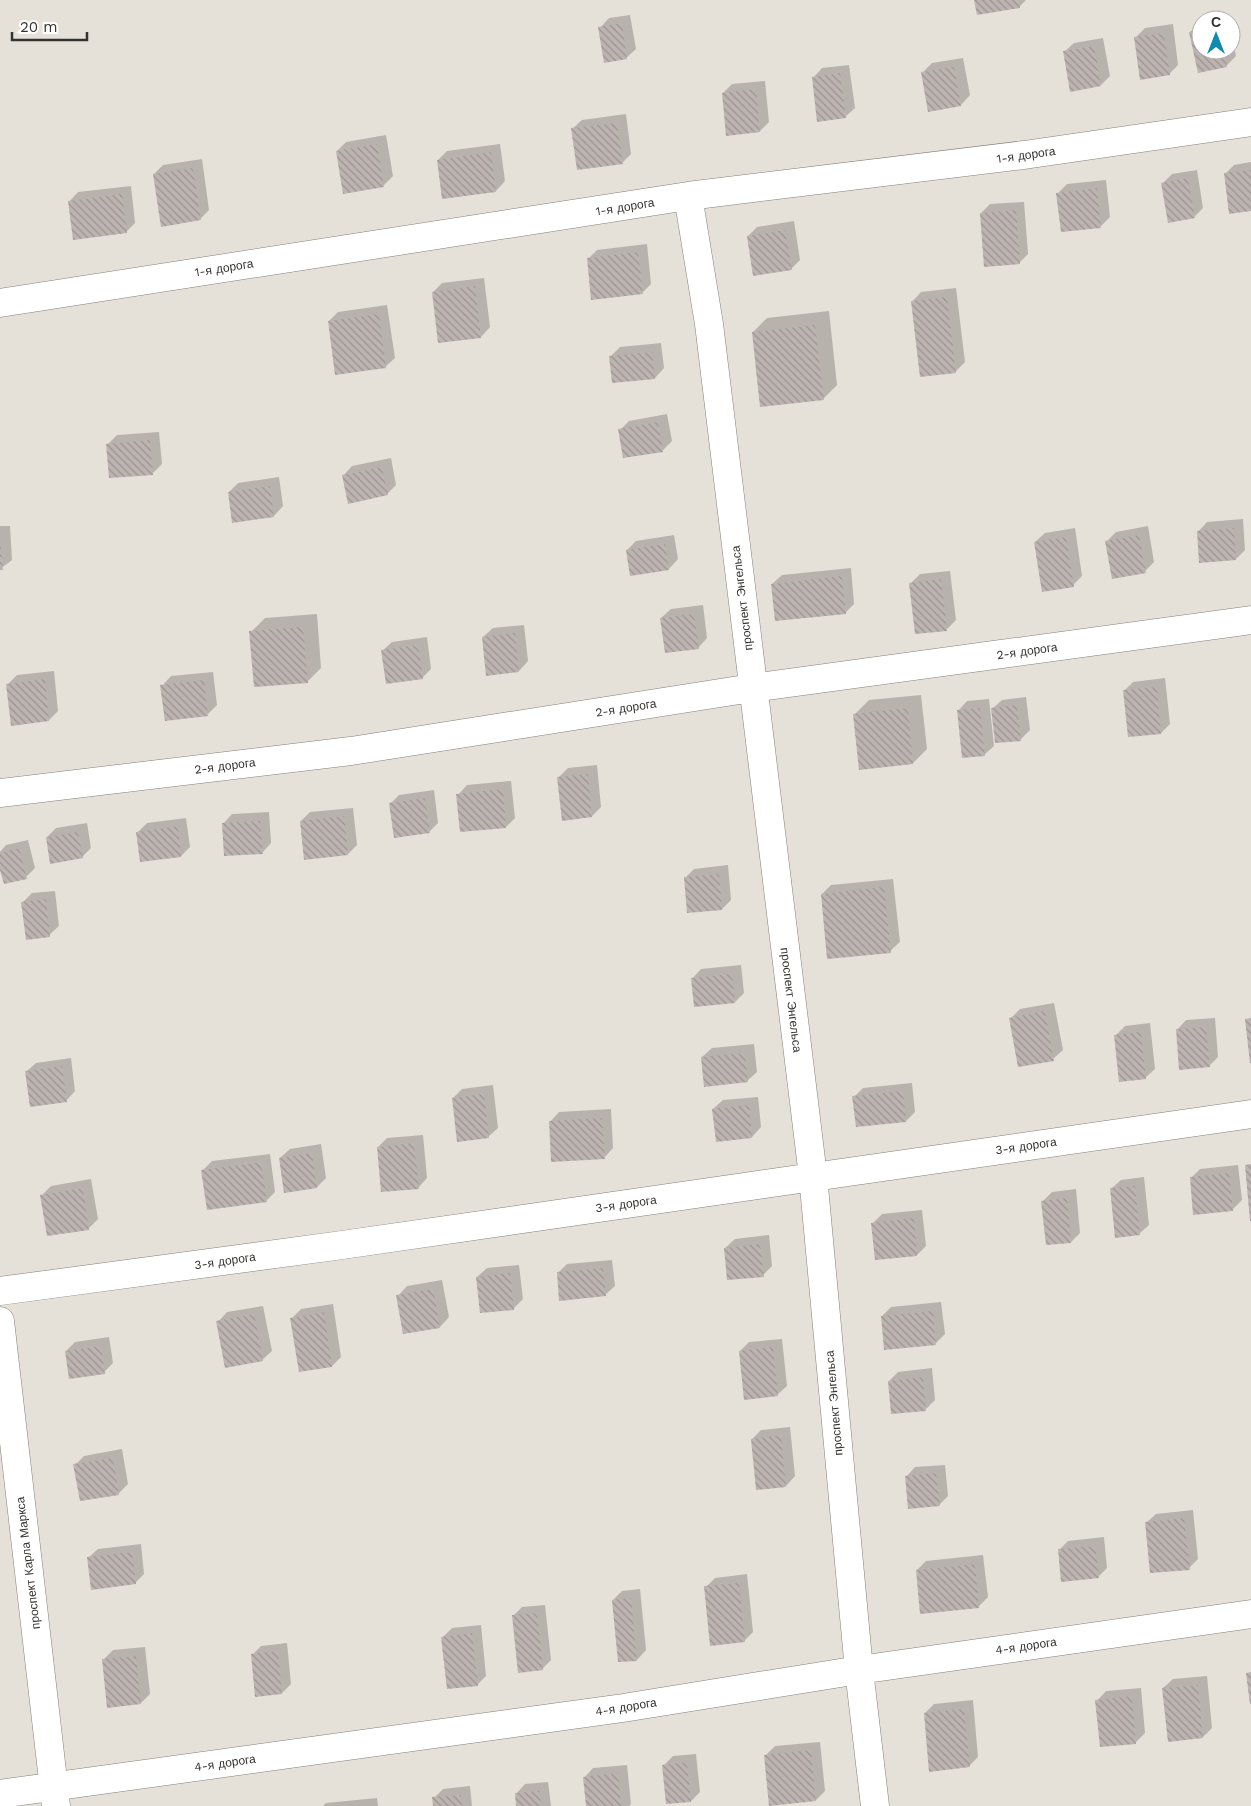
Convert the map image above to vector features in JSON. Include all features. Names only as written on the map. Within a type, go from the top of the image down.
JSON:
[{"type":"street","name":"1-я дорога","points":[[0,303],[688,196],[1024,155],[1251,122]]},
{"type":"street","name":"проспект Энгельса","points":[[688,196],[709,324],[813,1176],[859,1670],[875,1806]]},
{"type":"street","name":"2-я дорога","points":[[0,793],[351,751],[752,688],[1251,620]]},
{"type":"street","name":"3-я дорога","points":[[0,1291],[335,1246],[1251,1114]]},
{"type":"street","name":"проспект Карла Маркса","points":[[0,1320],[55,1796]]},
{"type":"street","name":"4-я дорога","points":[[0,1794],[55,1796],[859,1670],[1251,1614]]},
{"type":"building","points":[[974,0],[1019,0],[1020,8],[977,15]]},
{"type":"building","points":[[622,23],[627,59],[604,63],[598,27]]},
{"type":"building","points":[[1164,33],[1170,75],[1140,80],[1134,37]]},
{"type":"building","points":[[1094,46],[1101,86],[1070,92],[1063,51]]},
{"type":"building","points":[[1195,60],[1226,60],[1227,67],[1198,73]]},
{"type":"building","points":[[954,67],[961,106],[928,112],[921,72]]},
{"type":"building","points":[[840,73],[846,118],[817,122],[812,77]]},
{"type":"building","points":[[756,89],[760,132],[726,136],[722,93]]},
{"type":"building","points":[[617,123],[623,164],[577,170],[571,128]]},
{"type":"building","points":[[377,144],[384,187],[343,194],[336,151]]},
{"type":"building","points":[[491,152],[496,192],[442,199],[437,160]]},
{"type":"building","points":[[193,168],[201,220],[161,227],[153,174]]},
{"type":"building","points":[[1251,170],[1251,211],[1229,214],[1224,173]]},
{"type":"building","points":[[1188,178],[1195,218],[1168,223],[1161,183]]},
{"type":"building","points":[[1097,188],[1101,228],[1061,232],[1056,193]]},
{"type":"building","points":[[122,194],[127,233],[73,240],[68,201]]},
{"type":"building","points":[[1016,210],[1020,264],[984,267],[980,213]]},
{"type":"building","points":[[785,230],[792,270],[753,276],[747,236]]},
{"type":"building","points":[[638,252],[643,294],[591,300],[587,258]]},
{"type":"building","points":[[475,286],[481,338],[438,343],[432,292]]},
{"type":"building","points":[[947,297],[956,373],[920,377],[911,301]]},
{"type":"building","points":[[379,314],[386,368],[335,375],[328,321]]},
{"type":"building","points":[[815,325],[824,400],[760,407],[752,332]]},
{"type":"building","points":[[652,352],[655,379],[612,383],[609,356]]},
{"type":"building","points":[[658,422],[663,452],[623,458],[618,429]]},
{"type":"building","points":[[150,440],[153,475],[109,478],[106,444]]},
{"type":"building","points":[[382,467],[388,495],[348,504],[342,475]]},
{"type":"building","points":[[270,486],[274,517],[232,523],[228,492]]},
{"type":"building","points":[[1234,528],[1236,560],[1199,563],[1197,531]]},
{"type":"building","points":[[1139,535],[1146,573],[1112,579],[1105,541]]},
{"type":"building","points":[[1066,537],[1074,587],[1042,592],[1034,542]]},
{"type":"building","points":[[0,540],[3,570],[0,570]]},
{"type":"building","points":[[665,544],[669,570],[630,576],[626,550]]},
{"type":"building","points":[[842,576],[846,614],[775,621],[771,584]]},
{"type":"building","points":[[941,579],[947,631],[915,634],[909,583]]},
{"type":"building","points":[[694,614],[699,649],[665,653],[660,618]]},
{"type":"building","points":[[303,627],[308,683],[254,687],[249,631]]},
{"type":"building","points":[[515,633],[519,672],[486,676],[482,637]]},
{"type":"building","points":[[418,645],[423,679],[386,684],[381,650]]},
{"type":"building","points":[[45,679],[49,721],[11,726],[6,684]]},
{"type":"building","points":[[204,680],[208,716],[165,721],[160,685]]},
{"type":"building","points":[[1157,687],[1161,734],[1128,737],[1123,690]]},
{"type":"building","points":[[1017,705],[1021,741],[995,743],[991,708]]},
{"type":"building","points":[[908,708],[913,764],[859,770],[853,714]]},
{"type":"building","points":[[980,708],[985,756],[962,758],[957,710]]},
{"type":"building","points":[[588,774],[592,817],[562,821],[557,777]]},
{"type":"building","points":[[503,789],[506,828],[460,832],[456,794]]},
{"type":"building","points":[[425,798],[430,833],[394,838],[389,803]]},
{"type":"building","points":[[344,816],[348,855],[304,860],[300,821]]},
{"type":"building","points":[[260,821],[263,854],[224,856],[222,823]]},
{"type":"building","points":[[178,826],[181,857],[140,862],[136,832]]},
{"type":"building","points":[[78,832],[83,858],[50,864],[46,837]]},
{"type":"building","points":[[19,848],[27,879],[4,884],[0,870],[0,853]]},
{"type":"building","points":[[719,874],[722,910],[687,913],[684,877]]},
{"type":"building","points":[[884,887],[891,953],[827,959],[821,894]]},
{"type":"building","points":[[46,899],[50,937],[26,940],[21,902]]},
{"type":"building","points":[[732,974],[735,1003],[694,1007],[691,978]]},
{"type":"building","points":[[1045,1011],[1054,1061],[1018,1067],[1009,1018]]},
{"type":"building","points":[[1251,1018],[1251,1063],[1250,1063],[1245,1019]]},
{"type":"building","points":[[1206,1027],[1210,1067],[1179,1070],[1176,1029]]},
{"type":"building","points":[[1141,1032],[1146,1079],[1119,1082],[1114,1035]]},
{"type":"building","points":[[745,1053],[748,1082],[704,1087],[701,1057]]},
{"type":"building","points":[[62,1066],[67,1102],[30,1107],[25,1071]]},
{"type":"building","points":[[903,1091],[906,1122],[856,1127],[852,1096]]},
{"type":"building","points":[[484,1094],[489,1138],[457,1142],[452,1098]]},
{"type":"building","points":[[749,1105],[752,1138],[716,1142],[712,1109]]},
{"type":"building","points":[[602,1118],[605,1159],[551,1162],[549,1121]]},
{"type":"building","points":[[414,1143],[419,1189],[381,1192],[377,1147]]},
{"type":"building","points":[[312,1153],[317,1188],[284,1193],[279,1158]]},
{"type":"building","points":[[261,1162],[267,1202],[207,1210],[201,1170]]},
{"type":"building","points":[[1251,1164],[1251,1221],[1250,1221],[1245,1165]]},
{"type":"building","points":[[1229,1173],[1233,1211],[1193,1215],[1190,1177]]},
{"type":"building","points":[[1135,1186],[1140,1235],[1115,1238],[1110,1188]]},
{"type":"building","points":[[83,1188],[89,1230],[47,1236],[40,1195]]},
{"type":"building","points":[[1067,1198],[1071,1243],[1046,1245],[1041,1201]]},
{"type":"building","points":[[914,1218],[917,1256],[875,1260],[871,1223]]},
{"type":"building","points":[[760,1244],[764,1277],[727,1280],[724,1248]]},
{"type":"building","points":[[603,1268],[606,1296],[559,1301],[557,1272]]},
{"type":"building","points":[[510,1273],[514,1310],[480,1313],[476,1277]]},
{"type":"building","points":[[433,1289],[440,1328],[403,1334],[396,1295]]},
{"type":"building","points":[[933,1311],[936,1345],[884,1350],[881,1316]]},
{"type":"building","points":[[324,1312],[332,1367],[299,1372],[290,1318]]},
{"type":"building","points":[[254,1314],[263,1361],[225,1368],[216,1321]]},
{"type":"building","points":[[101,1346],[105,1374],[69,1379],[65,1351]]},
{"type":"building","points":[[773,1347],[778,1396],[744,1400],[739,1351]]},
{"type":"building","points":[[923,1377],[926,1411],[891,1414],[888,1381]]},
{"type":"building","points":[[781,1435],[786,1487],[756,1490],[751,1439]]},
{"type":"building","points":[[113,1458],[119,1495],[80,1501],[73,1464]]},
{"type":"building","points":[[936,1473],[940,1506],[908,1509],[905,1476]]},
{"type":"building","points":[[1184,1518],[1190,1570],[1150,1573],[1145,1522]]},
{"type":"building","points":[[1095,1546],[1099,1578],[1061,1582],[1058,1549]]},
{"type":"building","points":[[132,1552],[136,1584],[91,1590],[87,1557]]},
{"type":"building","points":[[975,1564],[979,1608],[920,1614],[916,1570]]},
{"type":"building","points":[[739,1583],[745,1642],[710,1646],[704,1586]]},
{"type":"building","points":[[631,1598],[637,1661],[618,1662],[612,1600]]},
{"type":"building","points":[[537,1613],[543,1670],[518,1673],[512,1615]]},
{"type":"building","points":[[472,1633],[478,1686],[447,1689],[441,1637]]},
{"type":"building","points":[[278,1651],[282,1694],[255,1697],[251,1654]]},
{"type":"building","points":[[136,1656],[141,1704],[107,1708],[102,1659]]},
{"type":"building","points":[[1251,1672],[1251,1704],[1250,1704],[1246,1673]]},
{"type":"building","points":[[1198,1685],[1203,1738],[1168,1742],[1162,1688]]},
{"type":"building","points":[[1132,1696],[1136,1744],[1100,1747],[1095,1700]]},
{"type":"building","points":[[964,1709],[970,1767],[929,1772],[924,1713]]},
{"type":"building","points":[[811,1750],[816,1801],[769,1806],[764,1755]]},
{"type":"building","points":[[687,1762],[691,1802],[666,1804],[662,1765]]},
{"type":"building","points":[[618,1773],[621,1806],[586,1806],[583,1777]]},
{"type":"building","points":[[539,1791],[541,1806],[516,1806],[515,1793]]},
{"type":"building","points":[[461,1795],[462,1806],[433,1806],[432,1797]]}]
